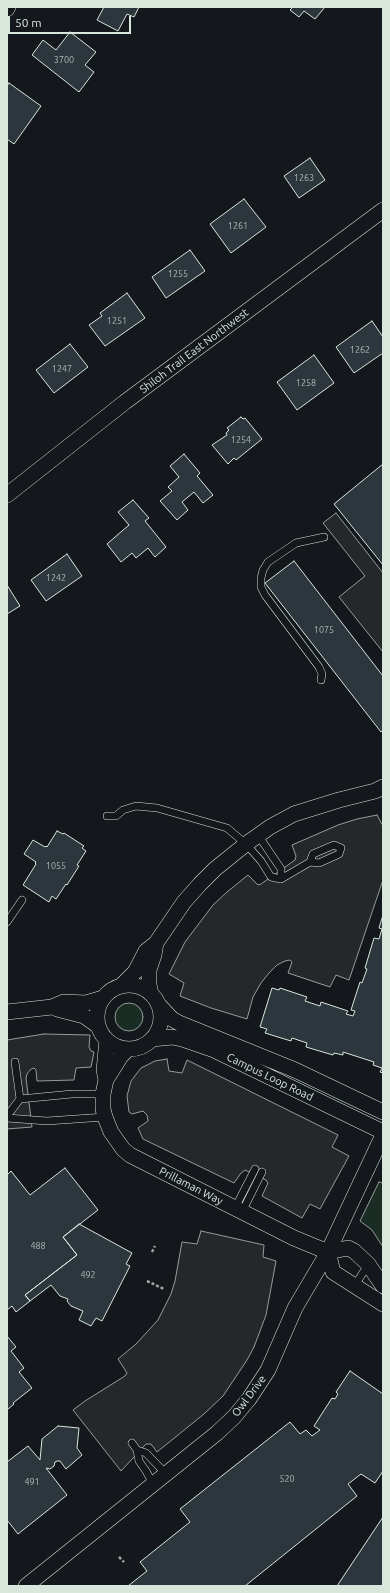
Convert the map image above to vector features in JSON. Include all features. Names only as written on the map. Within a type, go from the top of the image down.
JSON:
[{"type":"street","name":"Shiloh Trail East Northwest","points":[[7,495],[125,402],[383,210]]},
{"type":"street","points":[[156,943],[149,970],[154,999],[160,1012],[158,1031],[152,1039],[141,1046],[128,1049],[113,1045],[102,1034],[98,1026],[97,1012],[103,998],[108,993],[121,986],[132,976],[146,951],[156,943],[180,907],[214,869],[258,835],[281,821],[310,809],[375,791],[383,787]]},
{"type":"street","points":[[121,986],[137,986],[154,999]]},
{"type":"street","points":[[7,1012],[52,1007],[64,1002],[86,1003],[103,998]]},
{"type":"street","name":"Campus Loop Road","points":[[154,999],[172,1019],[179,1023],[289,1067],[383,1112]]},
{"type":"street","points":[[52,1007],[62,1012],[84,1016],[98,1026]]},
{"type":"street","name":"Campus Loop Road","points":[[152,1039],[172,1037],[214,1050],[383,1134]]},
{"type":"street","name":"Prillaman Way","points":[[107,1040],[104,1070],[103,1109],[105,1117],[117,1142],[130,1155],[294,1238],[328,1252]]},
{"type":"street","points":[[104,1087],[118,1059],[128,1049]]},
{"type":"street","name":"Owl Drive","points":[[26,1586],[217,1433],[234,1417],[268,1370],[295,1308],[328,1252],[383,1134]]},
{"type":"street","points":[[383,1286],[368,1264],[354,1251],[348,1248],[328,1252],[333,1272],[383,1304]]},
{"type":"lane","points":[[321,680],[322,674],[319,667],[265,595],[261,587],[261,578],[263,570],[268,562],[296,543],[324,537]]},
{"type":"lane","points":[[107,816],[116,816],[123,810],[136,806],[157,808],[227,828],[246,844],[261,861],[271,877],[281,879],[310,862],[314,854],[334,845],[341,848]]},
{"type":"lane","points":[[258,835],[281,869],[281,879]]},
{"type":"lane","points":[[7,922],[22,900]]},
{"type":"lane","points":[[7,1117],[20,1099],[15,1062]]},
{"type":"lane","points":[[20,1099],[72,1094],[104,1087]]},
{"type":"lane","points":[[7,1117],[47,1121],[105,1117]]},
{"type":"lane","points":[[239,1210],[258,1170]]},
{"type":"lane","points":[[355,1285],[368,1264]]},
{"type":"lane","points":[[132,1443],[137,1450],[139,1461],[154,1484]]},
{"type":"lane","points":[[137,1450],[146,1453],[166,1474]]},
{"type":"path","points":[[152,1252],[155,1246]]},
{"type":"path","points":[[147,1280],[164,1290]]},
{"type":"path","points":[[120,1557],[124,1562]]},
{"type":"green space","points":[[129,1003],[139,1007],[143,1017],[139,1027],[129,1031],[119,1027],[115,1017],[119,1007]]},
{"type":"green space","points":[[379,1182],[383,1183],[383,1247],[372,1230],[360,1221]]},
{"type":"shaded area","points":[[336,513],[383,573],[383,652],[339,597],[365,576],[323,523]]},
{"type":"shaded area","points":[[377,815],[383,826],[383,880],[349,980],[336,975],[330,987],[288,973],[292,962],[290,960],[285,961],[277,965],[261,983],[253,997],[247,1019],[211,1008],[180,996],[184,983],[169,974],[185,942],[213,905],[227,892],[248,875],[258,885],[261,884],[295,860],[296,856],[292,845],[338,825]]},
{"type":"shaded area","points":[[44,1034],[90,1035],[89,1047],[91,1051],[94,1052],[91,1067],[76,1068],[74,1080],[37,1081],[36,1070],[34,1068],[31,1069],[26,1078],[32,1127],[7,1129],[7,1040]]},
{"type":"shaded area","points":[[167,1059],[169,1071],[182,1073],[187,1060],[338,1135],[332,1147],[349,1156],[320,1209],[310,1204],[302,1218],[262,1196],[268,1183],[266,1180],[245,1170],[234,1183],[143,1139],[138,1128],[148,1121],[147,1115],[143,1111],[132,1114],[129,1112],[127,1096],[131,1081],[141,1068],[155,1061]]},
{"type":"shaded area","points":[[201,1231],[264,1245],[263,1257],[276,1261],[266,1315],[254,1347],[223,1396],[204,1414],[157,1452],[151,1444],[146,1444],[121,1471],[73,1410],[125,1376],[127,1373],[118,1359],[136,1344],[158,1320],[171,1294],[175,1281],[182,1242],[197,1244]]},
{"type":"building","points":[[104,7],[139,7],[134,17],[127,14],[118,31],[97,20]]},
{"type":"building","points":[[293,7],[325,7],[315,19],[304,11],[299,17],[290,10]]},
{"type":"building","points":[[70,32],[96,52],[85,65],[94,72],[79,92],[32,55],[43,40],[56,50]]},
{"type":"building","points":[[9,83],[41,106],[14,144],[7,139],[7,86]]},
{"type":"building","points":[[310,158],[325,180],[299,198],[284,176]]},
{"type":"building","points":[[244,199],[266,227],[231,253],[210,224]]},
{"type":"building","points":[[190,250],[205,271],[166,298],[152,277]]},
{"type":"building","points":[[127,293],[145,318],[105,346],[89,325],[102,316],[100,313]]},
{"type":"building","points":[[372,321],[383,337],[383,353],[354,373],[336,347]]},
{"type":"building","points":[[70,344],[88,367],[54,393],[36,370]]},
{"type":"building","points":[[314,355],[334,383],[297,410],[277,382]]},
{"type":"building","points":[[241,417],[243,419],[245,418],[262,439],[236,460],[234,458],[228,464],[212,445],[227,435],[226,433],[229,430],[227,428]]},
{"type":"building","points":[[184,454],[200,473],[197,476],[213,495],[203,503],[194,492],[182,502],[188,510],[177,520],[160,501],[172,491],[168,487],[179,477],[170,466]]},
{"type":"building","points":[[383,464],[383,565],[334,504]]},
{"type":"building","points":[[133,500],[149,518],[145,521],[166,547],[155,557],[148,548],[136,558],[132,553],[121,562],[107,544],[129,525],[118,512]]},
{"type":"building","points":[[67,554],[82,576],[46,601],[31,580]]},
{"type":"building","points":[[294,561],[383,676],[383,730],[381,732],[265,583]]},
{"type":"building","points":[[7,585],[20,606],[7,614]]},
{"type":"building","points":[[57,831],[63,834],[64,833],[84,846],[82,848],[86,851],[77,865],[79,866],[67,885],[66,884],[56,899],[52,896],[49,902],[23,885],[36,864],[36,862],[24,854],[33,840],[47,847]]},
{"type":"building","points":[[383,915],[383,1073],[380,1072],[382,1068],[373,1065],[374,1062],[343,1052],[343,1055],[334,1053],[333,1055],[306,1047],[307,1043],[292,1038],[291,1041],[265,1033],[267,1029],[260,1027],[272,988],[279,990],[280,988],[307,997],[305,1001],[320,1006],[321,1002],[348,1011],[346,1014],[353,1016],[355,1011],[351,1010],[360,982],[362,983],[367,969],[365,968],[374,938],[379,939],[382,929],[379,928]]},
{"type":"building","points":[[65,1168],[98,1210],[63,1237],[77,1255],[25,1295],[30,1301],[16,1312],[12,1306],[7,1310],[7,1175],[11,1171],[30,1195]]},
{"type":"building","points":[[79,1224],[132,1253],[126,1264],[130,1266],[102,1321],[96,1318],[91,1326],[79,1320],[83,1311],[71,1306],[67,1301],[68,1299],[60,1296],[51,1285],[30,1301],[25,1295],[77,1255],[63,1237]]},
{"type":"building","points":[[7,1336],[16,1347],[11,1351],[24,1368],[19,1372],[32,1388],[13,1403],[14,1404],[7,1410]]},
{"type":"building","points":[[350,1371],[383,1394],[383,1471],[375,1483],[361,1474],[348,1484],[357,1496],[245,1586],[128,1586],[147,1571],[140,1562],[190,1522],[180,1509],[290,1422],[300,1434],[306,1430],[312,1436],[320,1430],[314,1426],[332,1398],[335,1399],[338,1394],[336,1392]]},
{"type":"building","points":[[58,1426],[79,1428],[77,1448],[82,1455],[66,1469],[60,1461],[55,1462],[54,1466],[50,1469],[46,1468],[67,1495],[18,1534],[7,1520],[7,1462],[28,1446],[40,1460],[42,1439]]},
{"type":"building","points":[[383,1517],[383,1586],[337,1586]]}]
